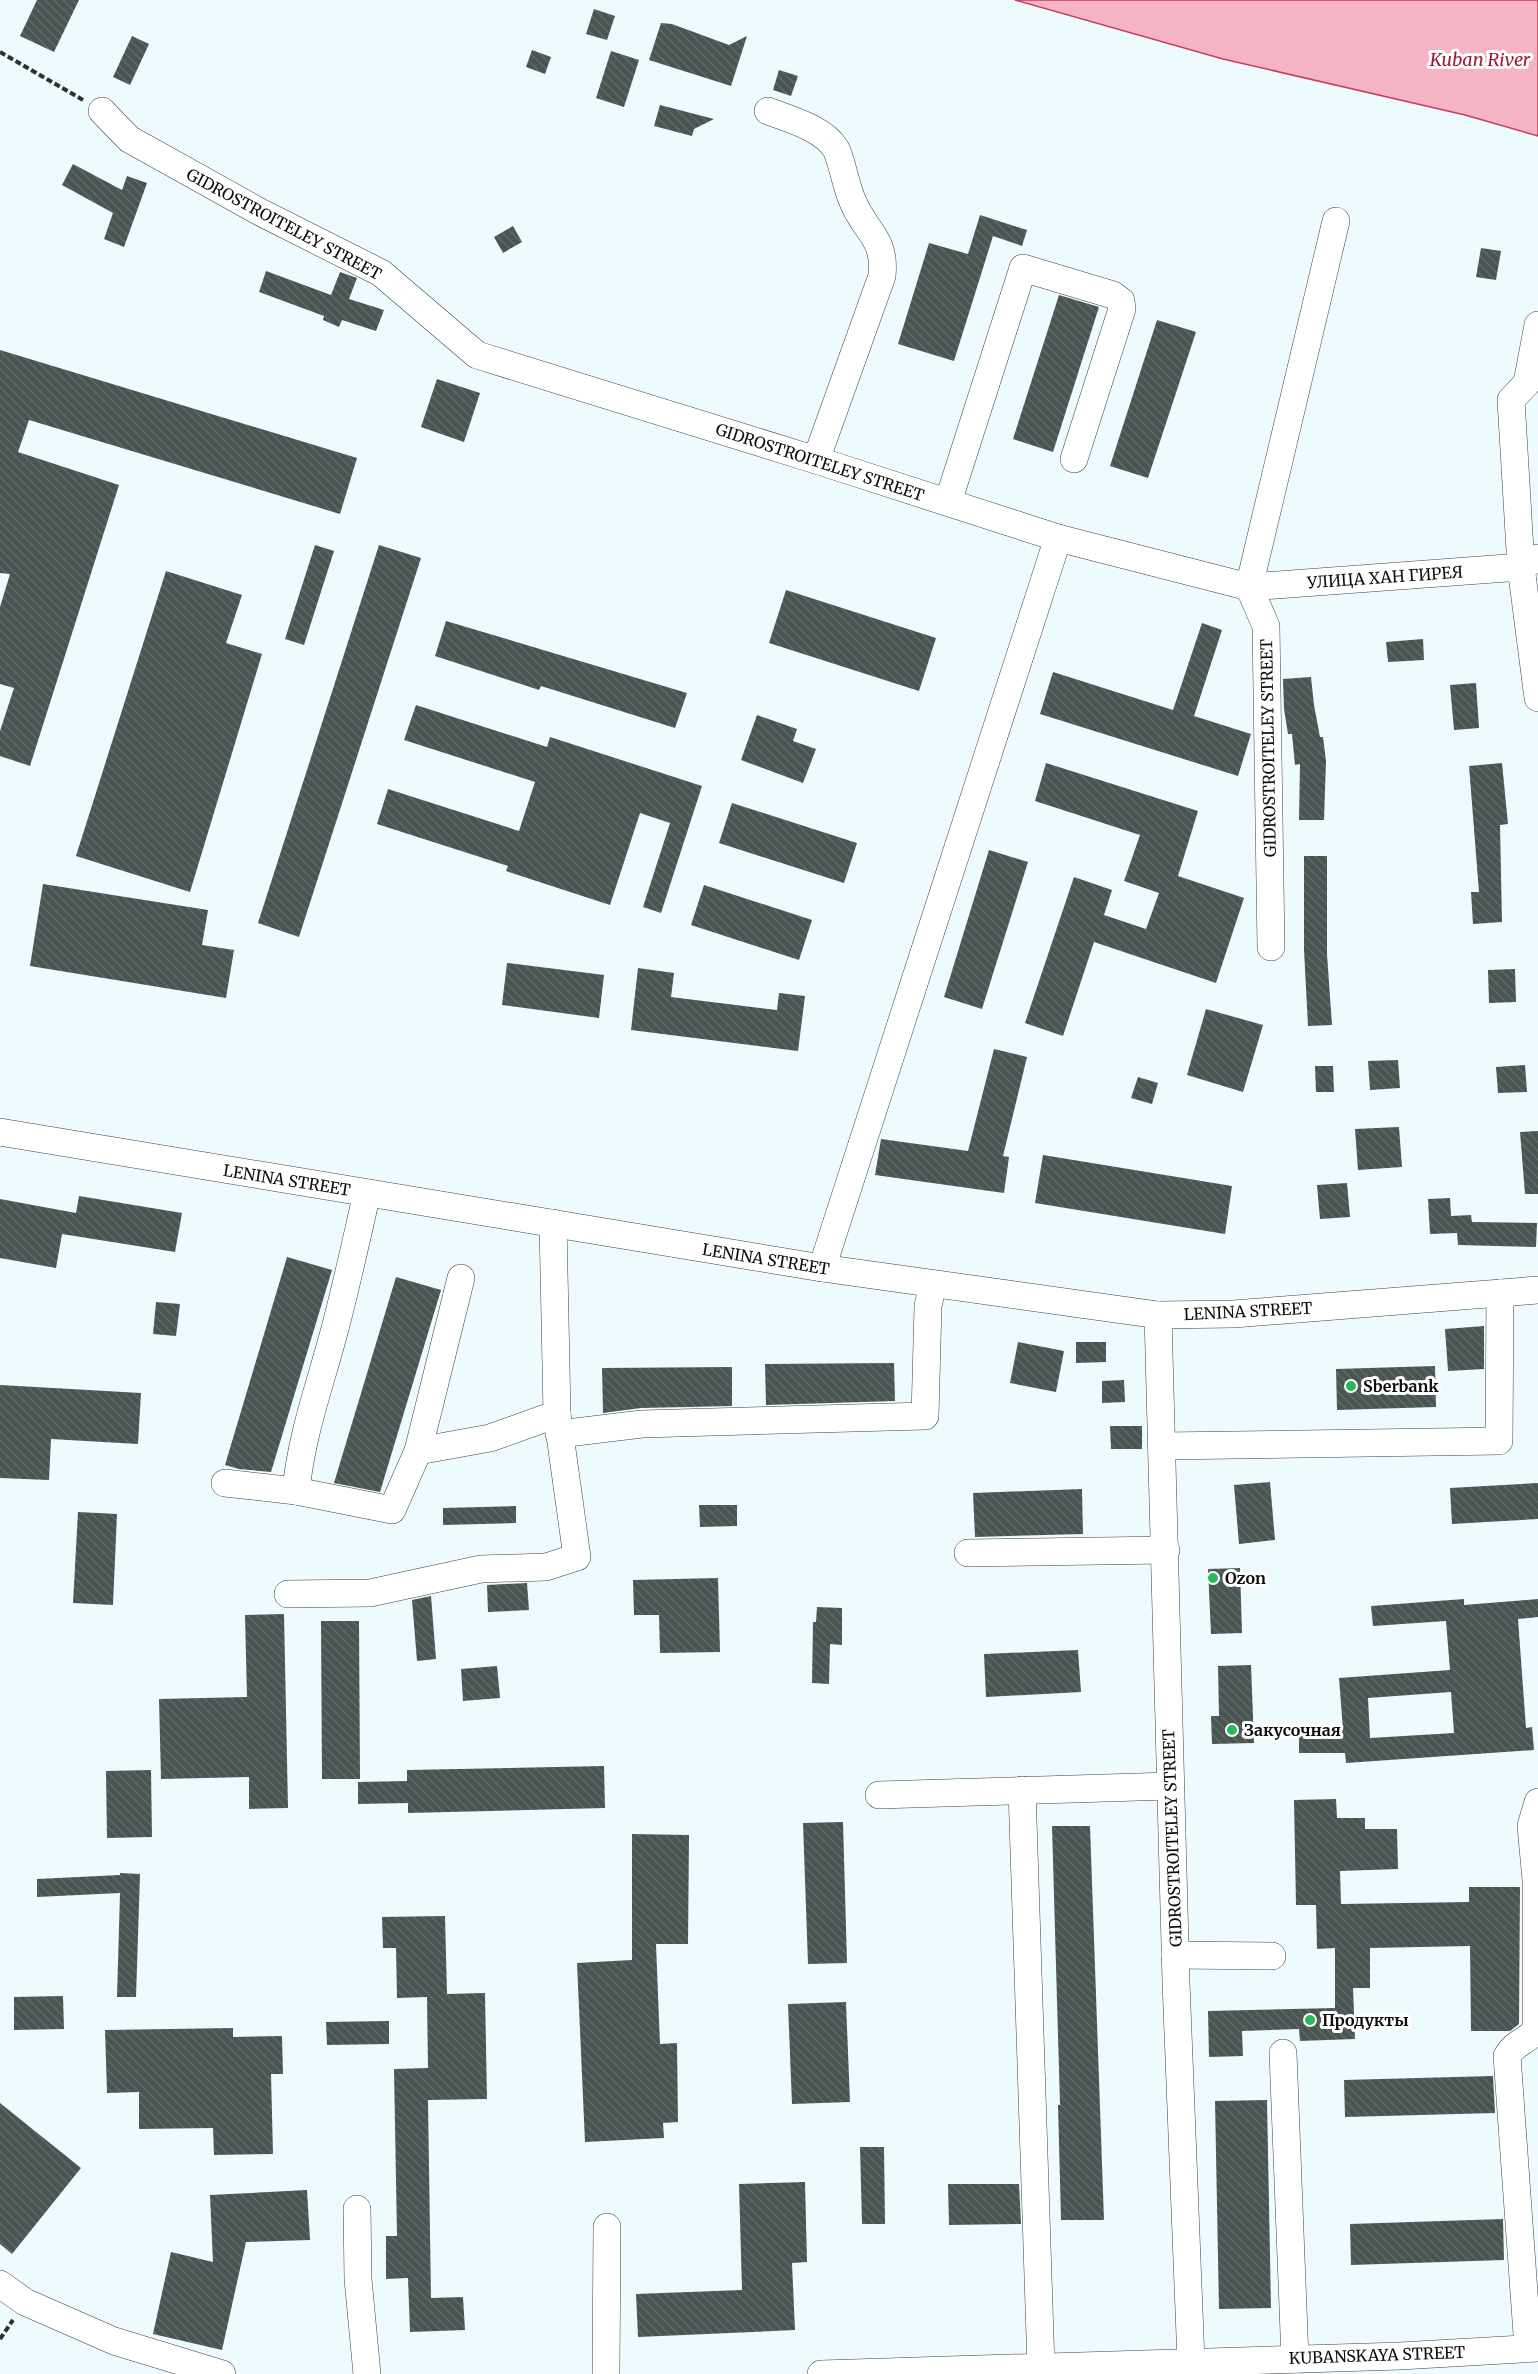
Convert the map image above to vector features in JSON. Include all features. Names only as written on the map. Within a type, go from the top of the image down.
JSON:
[{"type":"street","name":"GIDROSTROITELEY STREET","points":[[102,111],[129,139],[260,212],[381,273],[477,355],[1058,538],[1249,587],[1266,626],[1271,947]]},
{"type":"street","points":[[768,111],[819,134],[836,149],[854,205],[875,237],[884,257],[882,276],[816,460]]},
{"type":"street","points":[[1249,587],[1336,221]]},
{"type":"street","points":[[948,502],[1023,268],[1113,295],[1121,301],[1122,309],[1074,459]]},
{"type":"street","points":[[1538,325],[1527,383],[1511,400],[1529,563],[1538,698]]},
{"type":"street","points":[[822,1268],[1058,538]]},
{"type":"street","name":"УЛИЦА ХАН ГИРЕЯ","points":[[1249,587],[1529,563]]},
{"type":"street","name":"LENINA STREET","points":[[0,1132],[822,1268],[1158,1315],[1233,1314],[1538,1290]]},
{"type":"street","points":[[296,1491],[299,1459],[315,1393],[333,1337],[367,1193]]},
{"type":"street","points":[[288,1594],[370,1593],[481,1569],[546,1567],[577,1557],[558,1424],[553,1223]]},
{"type":"street","points":[[225,1484],[296,1491],[392,1510],[418,1451],[461,1278]]},
{"type":"street","points":[[418,1451],[558,1424],[642,1424],[925,1416],[928,1306],[933,1284]]},
{"type":"street","points":[[1163,1446],[1498,1441],[1500,1293]]},
{"type":"street","name":"GIDROSTROITELEY STREET","points":[[1158,1315],[1175,1954],[1191,2361]]},
{"type":"street","points":[[968,1553],[1166,1550]]},
{"type":"street","points":[[879,1795],[1170,1786]]},
{"type":"street","points":[[1022,1790],[1041,2367]]},
{"type":"street","points":[[1533,2348],[1507,2056],[1514,2044],[1531,2037],[1536,2030],[1536,1880],[1531,1826],[1538,1802]]},
{"type":"street","points":[[1175,1954],[1272,1956]]},
{"type":"street","points":[[1283,2053],[1295,2359]]},
{"type":"street","points":[[357,2209],[358,2279],[367,2374]]},
{"type":"street","points":[[606,2374],[607,2227]]},
{"type":"street","points":[[0,2283],[25,2302],[114,2341],[222,2374]]},
{"type":"street","name":"KUBANSKAYA STREET","points":[[821,2374],[1295,2359],[1533,2348]]},
{"type":"path","points":[[0,52],[102,111]]},
{"type":"water","name":"Kuban River","points":[[1015,0],[1538,0],[1538,136],[1465,115],[1223,59]]},
{"type":"building","points":[[37,0],[79,0],[54,52],[20,36]]},
{"type":"building","points":[[594,9],[615,16],[607,40],[586,34]]},
{"type":"building","points":[[661,23],[672,24],[729,45],[747,36],[731,86],[649,60]]},
{"type":"building","points":[[132,36],[149,44],[130,85],[113,77]]},
{"type":"building","points":[[532,50],[551,57],[545,74],[526,67]]},
{"type":"building","points":[[611,51],[639,60],[624,107],[596,98]]},
{"type":"building","points":[[779,70],[798,76],[791,96],[773,90]]},
{"type":"building","points":[[660,105],[714,119],[694,129],[692,136],[654,126]]},
{"type":"building","points":[[73,164],[122,190],[127,176],[147,183],[124,247],[104,239],[113,213],[62,185]]},
{"type":"building","points":[[980,215],[1027,230],[1022,246],[993,236],[954,361],[898,344],[929,243],[968,254]]},
{"type":"building","points":[[513,226],[522,242],[503,253],[494,237]]},
{"type":"building","points":[[1481,248],[1501,251],[1496,280],[1476,277]]},
{"type":"building","points":[[266,271],[331,295],[340,272],[357,278],[349,299],[384,310],[376,331],[342,320],[339,327],[323,320],[324,316],[259,292]]},
{"type":"building","points":[[1059,295],[1099,307],[1053,452],[1013,439]]},
{"type":"building","points":[[1157,320],[1196,332],[1148,478],[1110,466]]},
{"type":"building","points":[[0,350],[357,458],[340,514],[29,420],[18,452],[119,485],[30,766],[0,756],[0,731],[14,688],[0,684],[0,607],[10,574],[0,573]]},
{"type":"building","points":[[437,379],[480,393],[464,442],[421,427]]},
{"type":"building","points":[[315,545],[334,551],[304,645],[285,639]]},
{"type":"building","points":[[379,545],[421,558],[299,937],[258,923]]},
{"type":"building","points":[[166,571],[242,595],[226,643],[262,654],[190,892],[76,856]]},
{"type":"building","points":[[786,590],[936,638],[919,691],[769,643]]},
{"type":"building","points":[[446,621],[687,693],[675,728],[541,686],[539,690],[435,656]]},
{"type":"building","points":[[1202,623],[1222,630],[1194,716],[1251,734],[1238,776],[1040,714],[1053,672],[1173,710]]},
{"type":"building","points":[[1423,639],[1424,660],[1388,662],[1386,642]]},
{"type":"building","points":[[1311,677],[1314,705],[1320,737],[1323,737],[1326,761],[1324,820],[1299,820],[1300,764],[1295,765],[1292,734],[1288,734],[1284,709],[1283,679]]},
{"type":"building","points":[[1476,683],[1479,728],[1454,730],[1450,685]]},
{"type":"building","points":[[416,705],[547,747],[550,737],[702,786],[661,913],[643,907],[670,823],[640,813],[610,905],[506,871],[508,866],[377,824],[388,789],[519,831],[535,782],[404,740]]},
{"type":"building","points":[[757,715],[797,729],[793,741],[816,749],[803,783],[741,760]]},
{"type":"building","points":[[1046,763],[1198,811],[1178,876],[1244,898],[1216,983],[1094,942],[1063,1036],[1025,1023],[1074,877],[1112,890],[1104,915],[1146,929],[1159,893],[1124,881],[1140,835],[1035,801]]},
{"type":"building","points":[[1502,763],[1508,824],[1500,825],[1502,922],[1473,924],[1471,892],[1479,892],[1469,766]]},
{"type":"building","points":[[732,803],[857,843],[844,883],[719,843]]},
{"type":"building","points":[[989,850],[1028,862],[982,1009],[944,997]]},
{"type":"building","points":[[1304,856],[1327,856],[1327,954],[1332,1025],[1308,1026],[1304,950]]},
{"type":"building","points":[[43,884],[208,910],[202,945],[234,950],[226,998],[30,966]]},
{"type":"building","points":[[704,885],[812,920],[799,960],[691,925]]},
{"type":"building","points":[[507,963],[604,975],[599,1018],[502,1005]]},
{"type":"building","points":[[638,968],[674,973],[671,997],[777,1010],[779,993],[805,996],[798,1051],[631,1030]]},
{"type":"building","points":[[1515,969],[1516,1002],[1489,1003],[1488,970]]},
{"type":"building","points":[[1206,1009],[1263,1025],[1243,1092],[1187,1075]]},
{"type":"building","points":[[994,1049],[1027,1057],[1003,1156],[1009,1157],[1004,1193],[875,1175],[881,1139],[968,1151]]},
{"type":"building","points":[[1398,1060],[1400,1088],[1370,1090],[1368,1061]]},
{"type":"building","points":[[1525,1065],[1527,1092],[1498,1093],[1496,1067]]},
{"type":"building","points":[[1315,1066],[1333,1066],[1334,1092],[1316,1092]]},
{"type":"building","points":[[1138,1077],[1158,1083],[1152,1104],[1131,1098]]},
{"type":"building","points":[[1399,1127],[1402,1167],[1358,1170],[1355,1129]]},
{"type":"building","points":[[1538,1131],[1538,1194],[1525,1194],[1520,1132]]},
{"type":"building","points":[[1043,1155],[1232,1186],[1225,1234],[1035,1203]]},
{"type":"building","points":[[1347,1183],[1350,1217],[1320,1219],[1317,1185]]},
{"type":"building","points":[[79,1196],[182,1213],[175,1252],[62,1234],[56,1268],[0,1258],[0,1199],[76,1213]]},
{"type":"building","points":[[1450,1198],[1451,1216],[1471,1215],[1472,1222],[1537,1223],[1536,1247],[1458,1245],[1457,1233],[1430,1234],[1428,1199]]},
{"type":"building","points":[[287,1257],[332,1270],[271,1472],[239,1469],[225,1465]]},
{"type":"building","points":[[396,1277],[441,1290],[380,1492],[334,1483]]},
{"type":"building","points":[[156,1302],[180,1304],[176,1336],[153,1334]]},
{"type":"building","points":[[1484,1326],[1484,1369],[1448,1371],[1445,1329]]},
{"type":"building","points":[[1018,1342],[1064,1351],[1056,1392],[1010,1383]]},
{"type":"building","points":[[1076,1342],[1106,1342],[1106,1362],[1076,1363]]},
{"type":"building","points":[[894,1363],[895,1401],[766,1405],[765,1364]]},
{"type":"building","points":[[1435,1366],[1436,1407],[1337,1410],[1336,1369]]},
{"type":"building","points":[[732,1367],[732,1406],[641,1408],[603,1413],[602,1368]]},
{"type":"building","points":[[1124,1380],[1125,1402],[1102,1403],[1102,1381]]},
{"type":"building","points":[[0,1385],[141,1393],[138,1444],[51,1439],[49,1480],[0,1478]]},
{"type":"building","points":[[1110,1426],[1142,1426],[1142,1449],[1111,1449]]},
{"type":"building","points":[[1270,1482],[1275,1540],[1239,1544],[1234,1485]]},
{"type":"building","points":[[1538,1483],[1538,1519],[1452,1524],[1450,1488]]},
{"type":"building","points":[[1082,1489],[1083,1534],[975,1537],[973,1493]]},
{"type":"building","points":[[699,1505],[737,1505],[737,1526],[700,1527]]},
{"type":"building","points":[[516,1506],[516,1523],[443,1525],[443,1508]]},
{"type":"building","points":[[78,1512],[117,1514],[113,1605],[73,1603]]},
{"type":"building","points":[[1240,1568],[1242,1633],[1211,1634],[1208,1569]]},
{"type":"building","points":[[718,1578],[720,1652],[660,1653],[659,1615],[634,1615],[633,1580]]},
{"type":"building","points":[[527,1583],[529,1610],[488,1612],[487,1585]]},
{"type":"building","points":[[431,1596],[436,1659],[417,1661],[412,1600]]},
{"type":"building","points":[[1464,1599],[1464,1605],[1538,1599],[1538,1617],[1518,1619],[1526,1728],[1532,1727],[1534,1750],[1346,1763],[1345,1753],[1299,1753],[1299,1731],[1343,1730],[1339,1678],[1450,1670],[1446,1621],[1373,1626],[1371,1606]],"holes":[[[1451,1692],[1454,1733],[1370,1738],[1368,1698]]]},
{"type":"building","points":[[817,1607],[842,1608],[842,1645],[830,1644],[829,1684],[812,1683],[813,1622],[816,1622]]},
{"type":"building","points":[[284,1614],[288,1808],[249,1809],[249,1777],[161,1779],[159,1699],[247,1697],[245,1615]]},
{"type":"building","points":[[321,1621],[359,1621],[360,1779],[322,1779]]},
{"type":"building","points":[[1078,1650],[1081,1692],[986,1697],[984,1654]]},
{"type":"building","points":[[1251,1665],[1254,1743],[1212,1744],[1211,1716],[1219,1716],[1218,1666]]},
{"type":"building","points":[[497,1666],[500,1698],[463,1701],[461,1669]]},
{"type":"building","points":[[604,1766],[605,1808],[408,1813],[408,1803],[358,1804],[358,1782],[407,1781],[407,1770]]},
{"type":"building","points":[[151,1770],[152,1837],[107,1838],[106,1771]]},
{"type":"building","points":[[1336,1799],[1337,1818],[1365,1818],[1365,1829],[1397,1829],[1398,1869],[1340,1871],[1341,1904],[1469,1902],[1469,1887],[1520,1887],[1519,2024],[1510,2031],[1471,2031],[1470,1946],[1370,1948],[1370,1988],[1353,1988],[1355,2039],[1300,2041],[1299,2029],[1242,2031],[1243,2056],[1209,2057],[1208,2011],[1335,2008],[1335,1948],[1317,1949],[1316,1905],[1296,1905],[1294,1800]]},
{"type":"building","points":[[843,1822],[847,1963],[808,1964],[803,1823]]},
{"type":"building","points":[[1052,1826],[1090,1826],[1104,2220],[1061,2220]]},
{"type":"building","points":[[632,1834],[689,1835],[688,1944],[656,1944],[660,2044],[677,2043],[678,2122],[663,2123],[664,2138],[585,2142],[577,1963],[632,1960]]},
{"type":"building","points":[[120,1873],[140,1874],[136,1997],[117,1997],[120,1893],[37,1897],[37,1879],[120,1875]]},
{"type":"building","points":[[445,1916],[447,1994],[485,1993],[487,2099],[428,2100],[431,2298],[463,2297],[465,2330],[410,2332],[408,2278],[386,2279],[386,2236],[397,2236],[394,2069],[428,2068],[427,1997],[397,1998],[396,1948],[383,1948],[382,1917]]},
{"type":"building","points":[[63,1996],[64,2029],[14,2030],[14,1997]]},
{"type":"building","points":[[846,2002],[850,2102],[792,2104],[788,2004]]},
{"type":"building","points":[[389,2021],[389,2044],[327,2045],[326,2022]]},
{"type":"building","points":[[233,2028],[233,2037],[282,2036],[283,2074],[271,2074],[273,2154],[214,2155],[213,2128],[139,2129],[139,2092],[107,2093],[105,2030]]},
{"type":"building","points":[[1493,2076],[1495,2113],[1345,2117],[1344,2080]]},
{"type":"building","points":[[1267,2100],[1271,2308],[1219,2309],[1215,2101]]},
{"type":"building","points":[[0,2103],[81,2168],[12,2254],[0,2244]]},
{"type":"building","points":[[860,2147],[884,2147],[885,2224],[862,2224]]},
{"type":"building","points":[[805,2182],[807,2262],[792,2263],[795,2330],[638,2337],[636,2294],[742,2290],[739,2184]]},
{"type":"building","points":[[948,2184],[1019,2184],[1021,2224],[949,2225]]},
{"type":"building","points":[[307,2190],[310,2240],[246,2242],[222,2350],[153,2334],[171,2252],[213,2262],[210,2195]]},
{"type":"building","points":[[1503,2219],[1504,2260],[1351,2265],[1350,2224]]},
{"type":"place","name":"Sberbank","points":[[1351,1386]]},
{"type":"place","name":"Ozon","points":[[1213,1578]]},
{"type":"place","name":"Закусочная","points":[[1232,1730]]},
{"type":"place","name":"Продукты","points":[[1310,2020]]}]
